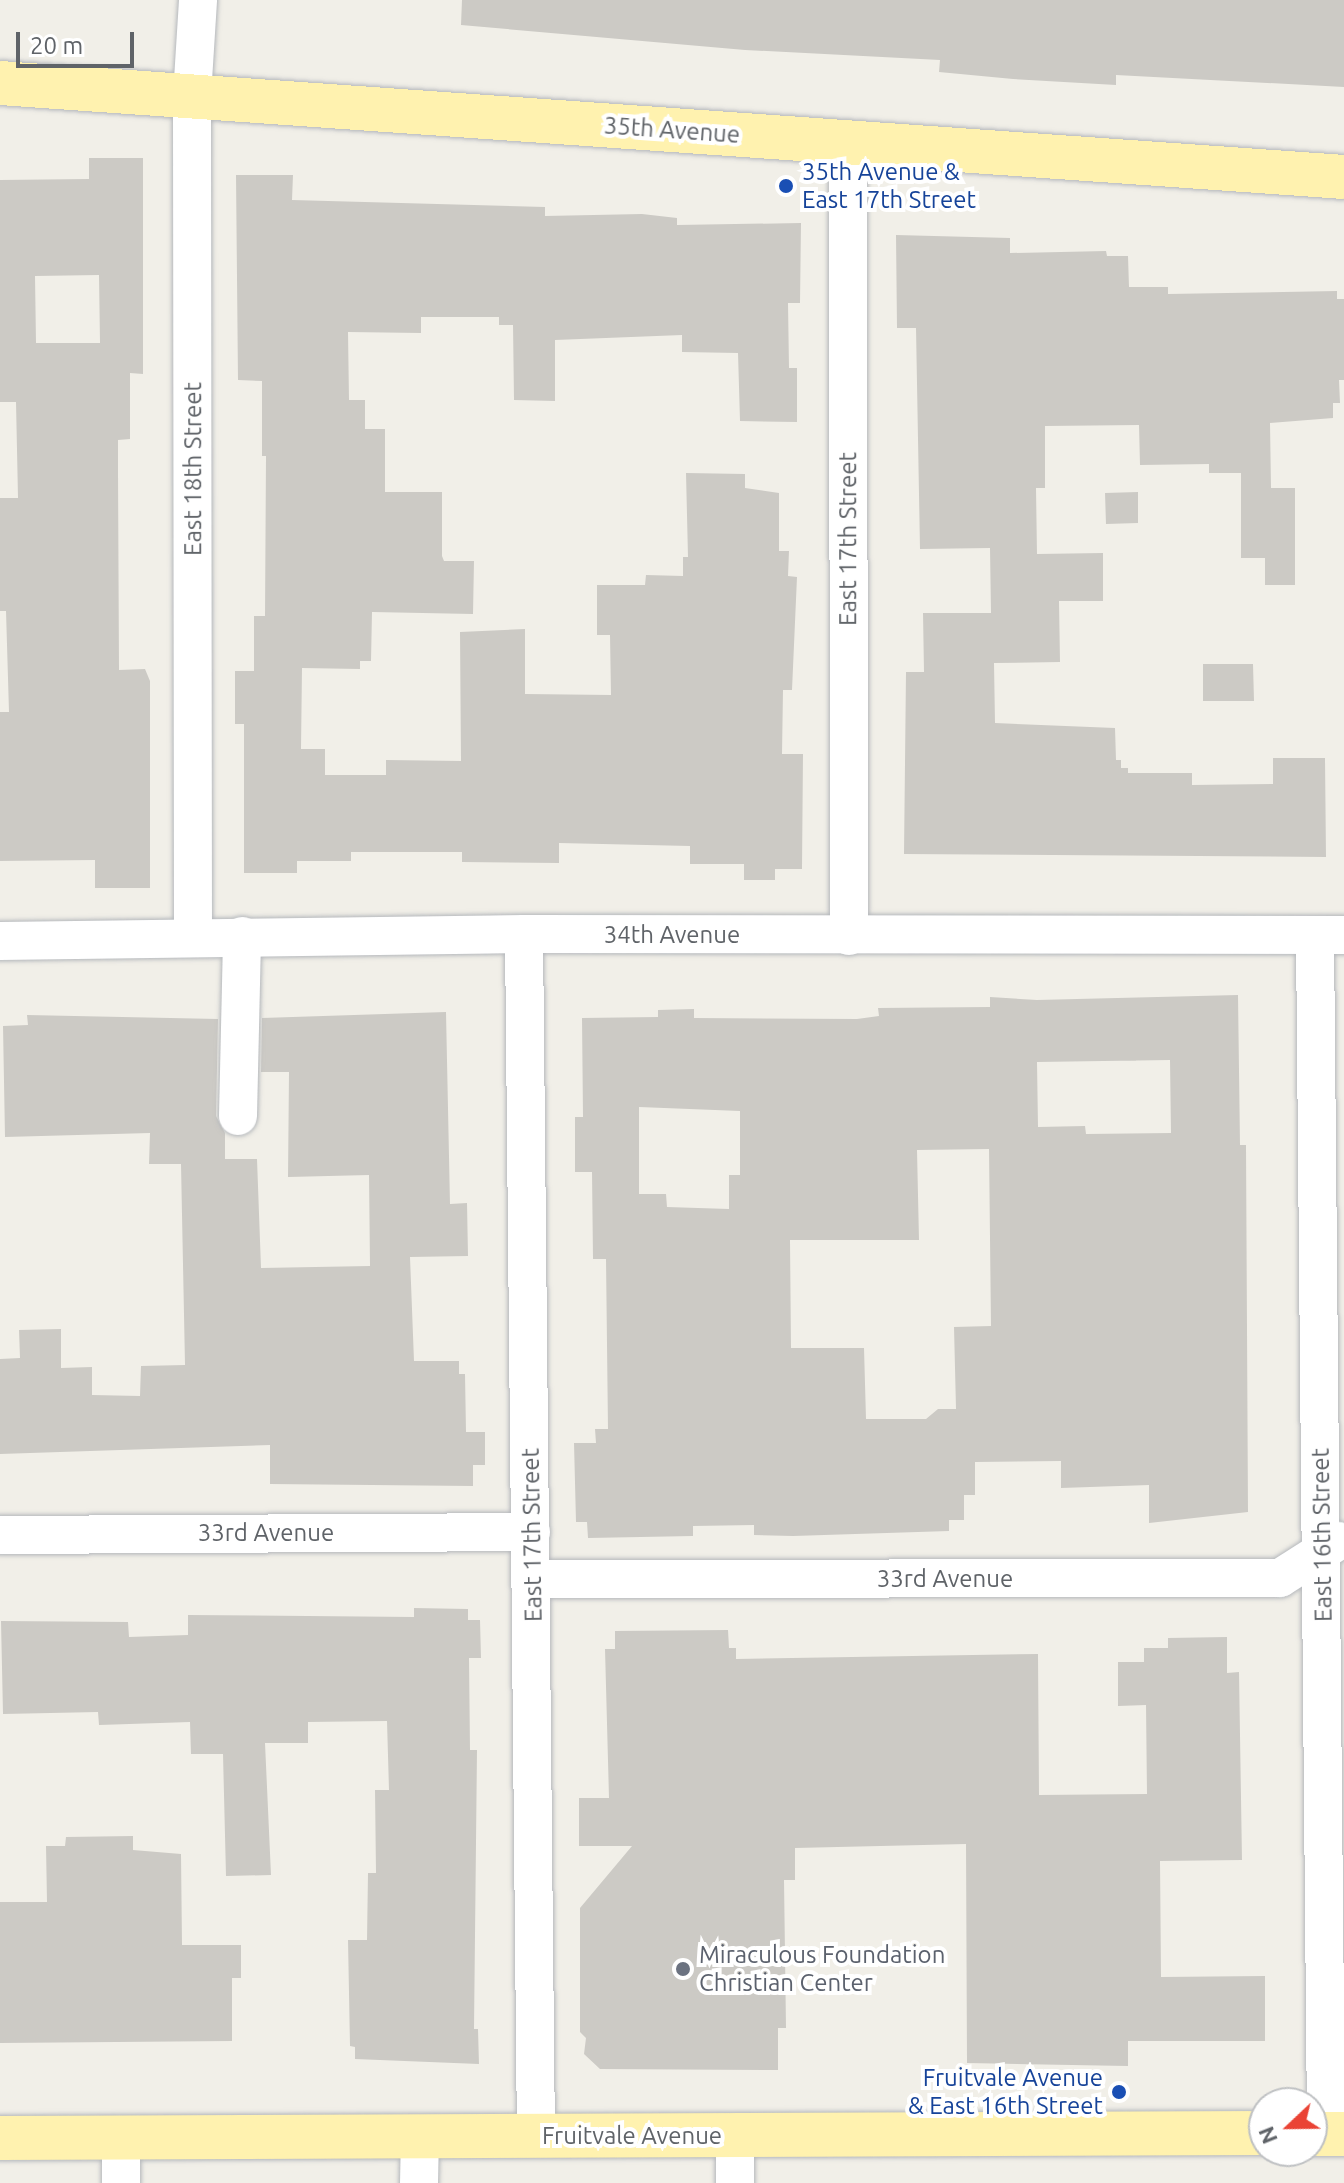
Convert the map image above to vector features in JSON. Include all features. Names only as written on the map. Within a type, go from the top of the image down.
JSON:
[{"type":"main road","name":"35th Avenue","points":[[0,83],[1344,177]]},
{"type":"main road","name":"Fruitvale Avenue","points":[[0,2138],[1248,2133]]},
{"type":"street","name":"East 18th Street","points":[[193,938],[192,96],[198,0]]},
{"type":"street","name":"East 17th Street","points":[[848,143],[849,936]]},
{"type":"street","name":"East 17th Street","points":[[524,934],[533,1579],[536,2135]]},
{"type":"street","name":"34th Avenue","points":[[0,941],[524,934],[1329,935]]},
{"type":"street","name":"East 16th Street","points":[[1327,2087],[1333,1545],[1329,935]]},
{"type":"street","points":[[238,1116],[242,936]]},
{"type":"street","name":"33rd Avenue","points":[[0,1535],[531,1532]]},
{"type":"street","name":"33rd Avenue","points":[[533,1579],[1280,1578],[1333,1545]]},
{"type":"street","points":[[419,2183],[420,2136]]},
{"type":"street","points":[[735,2136],[735,2183]]},
{"type":"street","points":[[121,2138],[121,2183]]},
{"type":"building","points":[[462,0],[1344,0],[1344,87],[1116,75],[1116,85],[1013,79],[939,72],[940,60],[745,50],[461,25]]},
{"type":"building","points":[[89,158],[143,158],[143,374],[130,373],[130,439],[118,440],[119,670],[145,669],[150,681],[150,888],[95,888],[95,860],[0,861],[0,712],[9,712],[6,611],[0,611],[0,498],[18,498],[16,402],[0,402],[0,180],[89,179]],"holes":[[[99,275],[100,343],[36,343],[35,276]]]},
{"type":"building","points":[[236,175],[293,175],[292,200],[545,207],[545,216],[642,214],[677,218],[677,225],[801,223],[800,303],[788,303],[789,368],[797,368],[797,422],[740,421],[738,353],[682,352],[682,335],[555,340],[555,401],[514,400],[513,325],[499,325],[499,317],[421,317],[421,333],[348,332],[349,400],[365,400],[365,429],[385,429],[385,492],[442,492],[442,556],[444,561],[474,561],[473,614],[372,612],[371,661],[360,661],[360,669],[302,668],[301,749],[325,749],[325,775],[386,775],[386,760],[461,761],[460,632],[525,629],[525,694],[611,695],[610,635],[597,635],[597,585],[645,585],[646,575],[683,576],[683,557],[688,557],[686,473],[745,474],[745,488],[779,493],[779,551],[789,551],[788,576],[797,577],[792,690],[783,690],[782,754],[803,754],[802,869],[775,869],[775,880],[744,880],[744,864],[690,864],[690,846],[559,843],[559,863],[462,862],[462,852],[351,852],[351,861],[297,861],[297,873],[244,873],[244,724],[235,724],[235,671],[254,671],[254,616],[265,616],[266,456],[262,456],[262,381],[238,380]]},
{"type":"building","points":[[896,235],[1010,238],[1010,253],[1106,251],[1107,256],[1128,256],[1129,287],[1168,287],[1168,294],[1337,291],[1337,299],[1344,299],[1344,380],[1339,380],[1340,403],[1333,403],[1333,418],[1270,423],[1271,488],[1295,488],[1295,585],[1265,585],[1265,558],[1241,558],[1241,473],[1209,473],[1209,464],[1140,465],[1139,425],[1045,426],[1045,488],[1036,488],[1037,554],[1103,553],[1103,601],[1059,601],[1060,662],[994,663],[995,723],[1115,728],[1116,760],[1121,760],[1121,768],[1128,768],[1128,773],[1192,773],[1192,785],[1273,784],[1273,758],[1325,758],[1326,857],[904,854],[906,672],[924,672],[923,613],[991,613],[990,548],[920,549],[916,328],[897,328]]},
{"type":"building","points":[[1138,492],[1138,523],[1106,524],[1105,493]]},
{"type":"building","points":[[1203,664],[1253,664],[1254,701],[1203,701]]},
{"type":"building","points":[[1238,995],[1240,1145],[1246,1145],[1248,1512],[1149,1523],[1149,1485],[1061,1488],[1061,1461],[975,1462],[975,1495],[964,1495],[964,1520],[949,1520],[949,1531],[793,1536],[754,1535],[754,1525],[693,1526],[693,1536],[588,1538],[587,1522],[576,1522],[574,1443],[596,1443],[595,1429],[608,1429],[606,1259],[593,1259],[592,1172],[575,1172],[575,1117],[583,1117],[582,1018],[658,1017],[658,1010],[694,1009],[694,1018],[857,1019],[879,1016],[878,1008],[990,1007],[990,997],[1037,1000]],"holes":[[[1170,1060],[1171,1133],[1086,1134],[1085,1126],[1038,1127],[1037,1062]],[[639,1107],[740,1111],[740,1175],[729,1175],[729,1209],[667,1207],[666,1194],[639,1194]],[[989,1149],[991,1326],[954,1327],[956,1409],[938,1409],[926,1419],[866,1419],[864,1348],[791,1348],[790,1240],[919,1240],[917,1150]]]},
{"type":"building","points":[[446,1012],[450,1204],[467,1203],[468,1256],[410,1257],[414,1361],[459,1361],[459,1374],[465,1374],[466,1432],[485,1432],[485,1465],[473,1465],[473,1486],[270,1484],[270,1445],[0,1454],[0,1359],[20,1358],[19,1330],[61,1329],[61,1368],[92,1367],[92,1395],[140,1396],[141,1366],[185,1365],[181,1164],[149,1164],[150,1133],[5,1137],[3,1026],[28,1025],[27,1015],[218,1019],[216,1116],[225,1133],[225,1159],[257,1159],[261,1268],[370,1266],[369,1175],[288,1177],[289,1072],[261,1072],[262,1018]]},
{"type":"building","points":[[414,1608],[468,1609],[468,1620],[480,1620],[481,1658],[469,1658],[470,1750],[477,1750],[474,2029],[478,2029],[479,2064],[355,2059],[355,2047],[350,2046],[348,1940],[367,1940],[368,1873],[376,1873],[375,1790],[389,1790],[387,1721],[308,1722],[308,1743],[265,1743],[271,1875],[226,1876],[223,1754],[191,1754],[190,1722],[99,1725],[98,1712],[3,1714],[1,1621],[128,1622],[129,1637],[188,1635],[188,1615],[414,1617]]},
{"type":"building","points":[[728,1630],[729,1648],[736,1648],[736,1659],[1038,1654],[1039,1795],[1147,1794],[1146,1705],[1118,1706],[1118,1662],[1144,1662],[1144,1648],[1168,1648],[1168,1638],[1227,1637],[1227,1673],[1239,1672],[1242,1860],[1160,1861],[1161,1977],[1265,1976],[1265,2041],[1128,2041],[1128,2066],[967,2063],[966,1844],[795,1848],[795,1880],[784,1880],[786,2028],[778,2028],[778,2070],[600,2069],[584,2054],[586,2038],[580,2032],[580,1908],[632,1846],[579,1846],[579,1798],[609,1798],[605,1649],[615,1649],[615,1631]]},
{"type":"building","points":[[133,1836],[133,1850],[181,1854],[182,1945],[241,1945],[241,1978],[232,1978],[232,2041],[0,2043],[0,1902],[47,1902],[46,1846],[65,1846],[66,1837]]},
{"type":"place","name":"35th Avenue & East 17th Street","points":[[786,186]]},
{"type":"place","name":"Miraculous Foundation Christian Center","points":[[683,1969]]},
{"type":"place","name":"Fruitvale Avenue & East 16th Street","points":[[1119,2092]]}]
